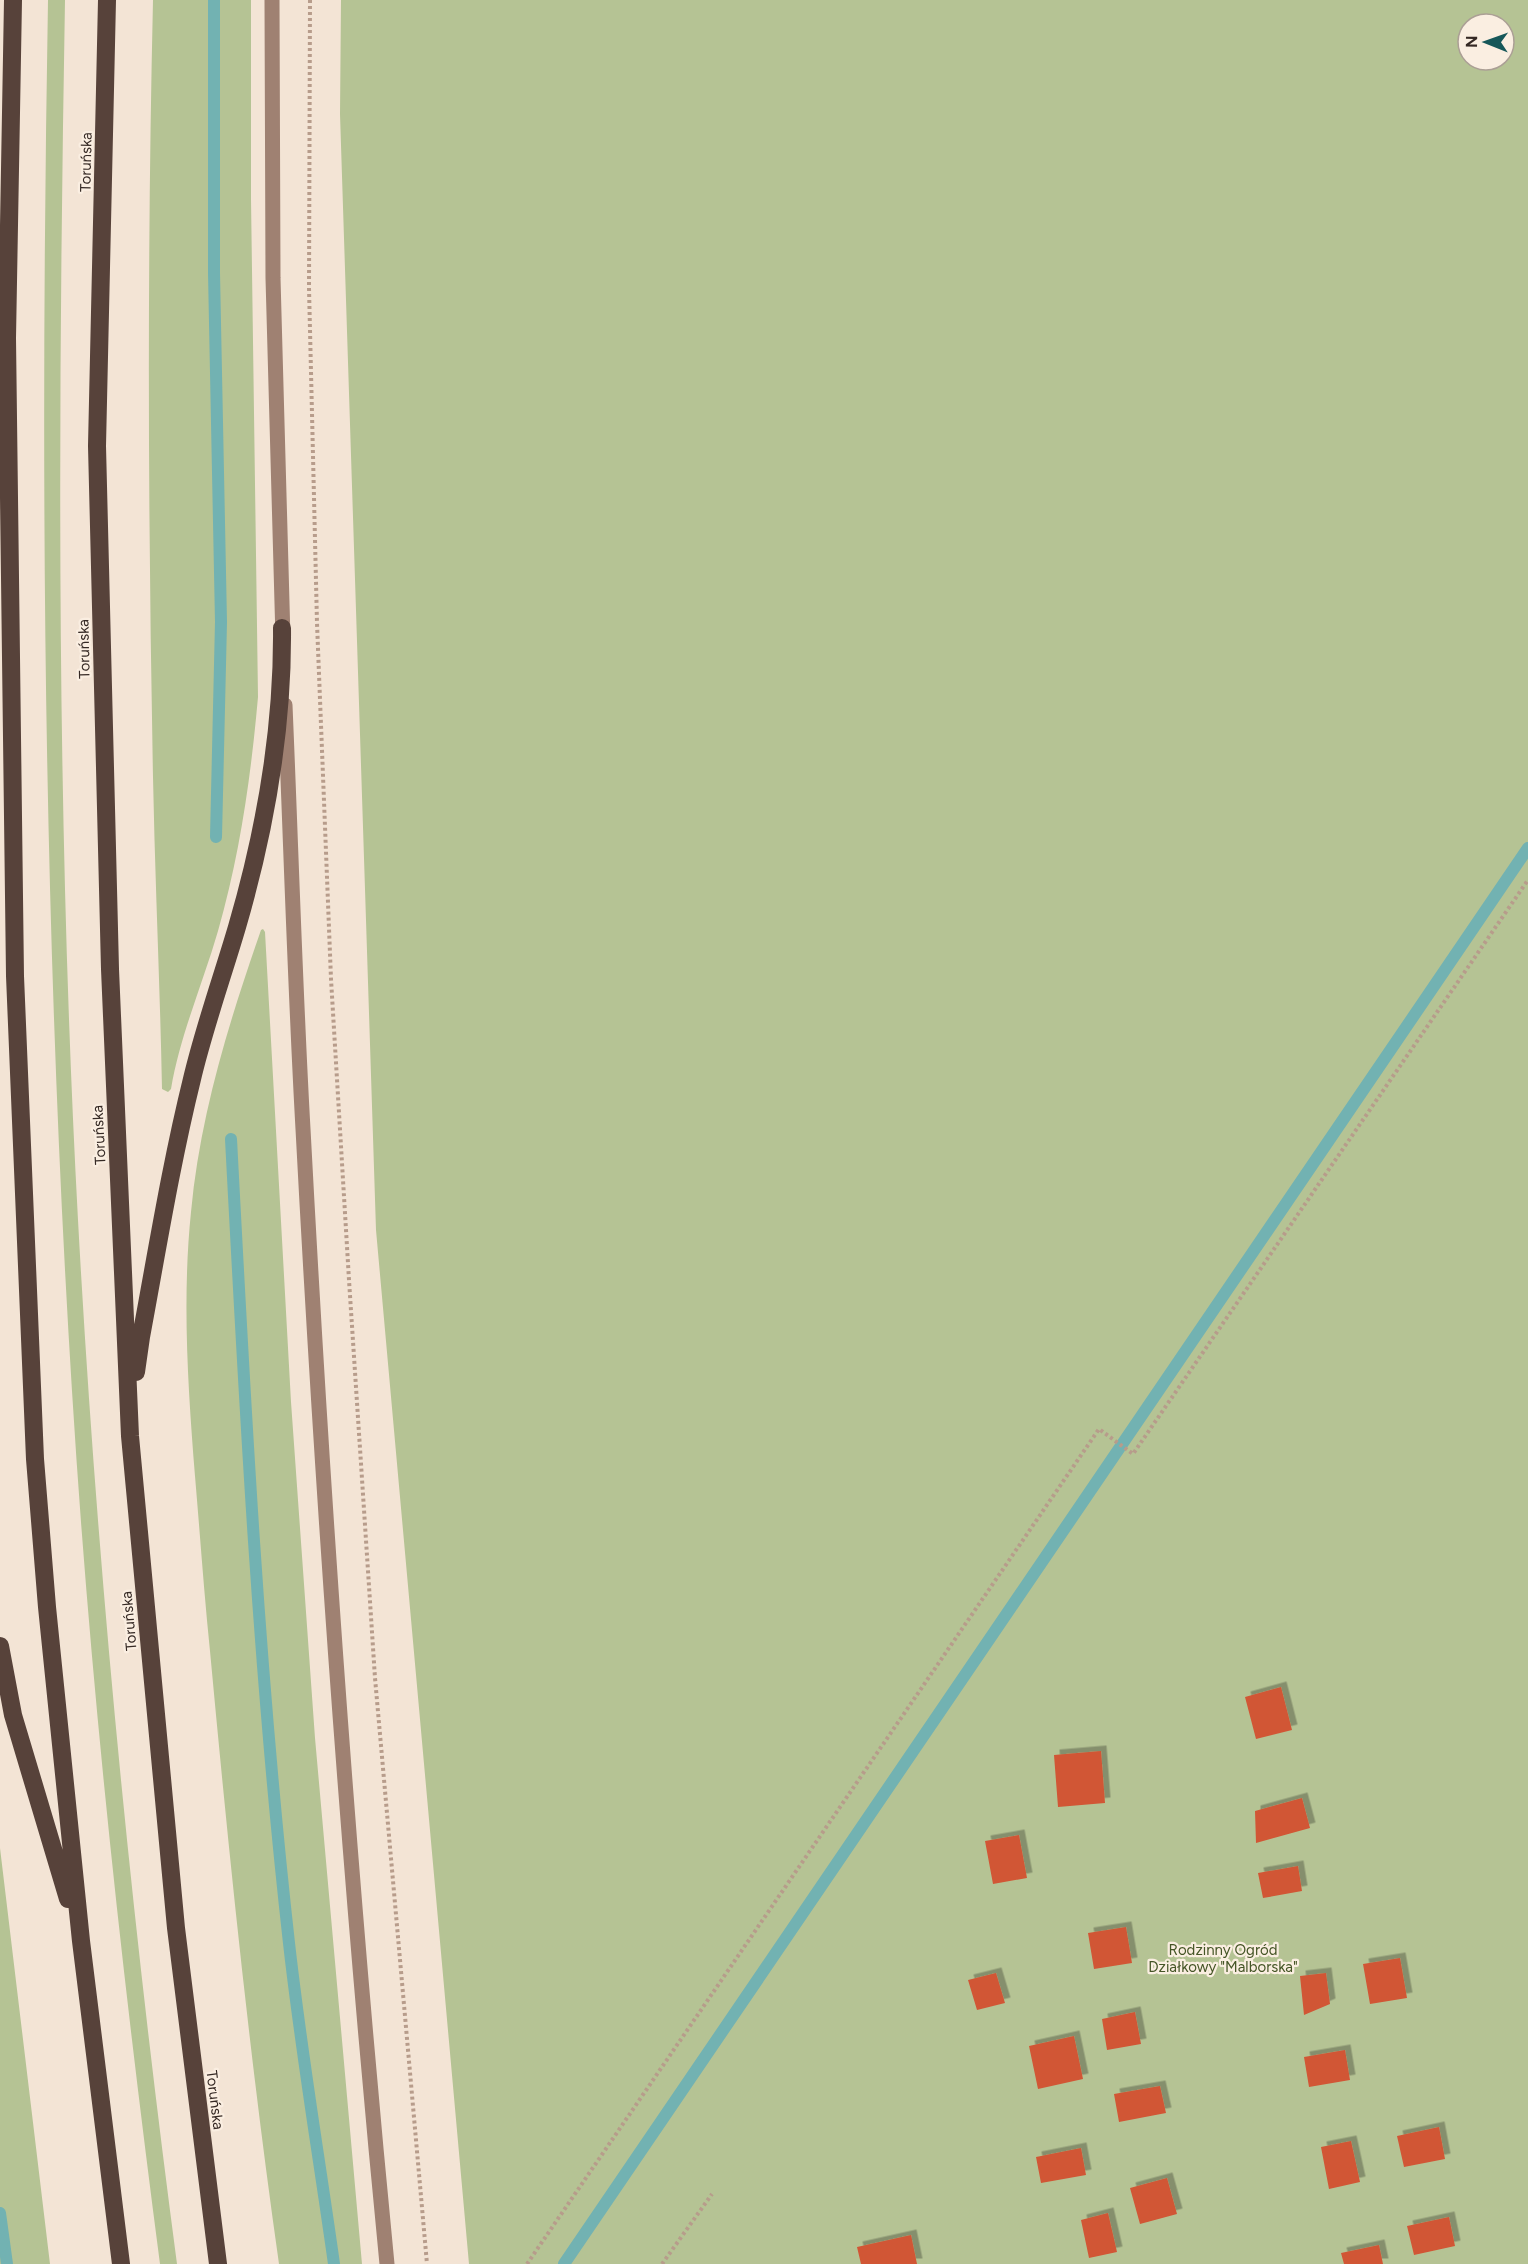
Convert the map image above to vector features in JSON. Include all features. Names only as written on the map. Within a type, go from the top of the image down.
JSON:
[{"type":"highway","points":[[13,0],[7,338],[15,976],[35,1459],[47,1607],[81,1941],[122,2264]]},
{"type":"highway","name":"Toruńska","points":[[107,0],[97,446],[110,969],[130,1436],[176,1928],[218,2264]]},
{"type":"highway","points":[[130,1436],[141,1336],[192,1079],[237,926],[264,813],[276,738],[281,684],[282,628]]},
{"type":"highway","points":[[0,1646],[13,1715],[81,1941]]},
{"type":"street","points":[[272,0],[273,278],[282,628],[302,1125],[324,1492],[368,2068],[387,2264]]},
{"type":"path","points":[[310,0],[309,288],[317,623],[332,990],[374,1666],[427,2264]]},
{"type":"path","points":[[527,2264],[1099,1429],[1133,1454],[1528,880]]},
{"type":"path","points":[[662,2264],[712,2194]]},
{"type":"green space","points":[[48,0],[65,0],[60,457],[62,763],[78,1220],[95,1482],[117,1743],[145,2004],[177,2264],[160,2264],[109,1828],[79,1500],[62,1217],[46,696],[44,348]]},
{"type":"green space","points":[[153,0],[251,0],[251,199],[258,697],[248,785],[233,873],[218,931],[186,1029],[171,1089],[168,1092],[162,1089],[151,680],[149,291]]},
{"type":"green space","name":"Rodzinny Ogród Działkowy \"Malborska\"","points":[[341,0],[1528,0],[1528,2264],[469,2264],[376,1230],[340,114]]},
{"type":"green space","points":[[263,929],[265,932],[291,1402],[315,1738],[362,2264],[279,2264],[249,2034],[206,1607],[192,1443],[186,1311],[188,1245],[195,1176],[217,1069],[238,999]]},
{"type":"green space","points":[[0,1848],[50,2264],[0,2264]]},
{"type":"building","points":[[1281,1687],[1292,1730],[1256,1739],[1245,1697]]},
{"type":"building","points":[[1101,1751],[1105,1803],[1058,1807],[1054,1755]]},
{"type":"building","points":[[1302,1798],[1310,1828],[1256,1843],[1255,1811]]},
{"type":"building","points":[[1019,1835],[1027,1878],[993,1884],[985,1841]]},
{"type":"building","points":[[1298,1866],[1302,1891],[1263,1898],[1258,1873]]},
{"type":"building","points":[[1126,1927],[1132,1963],[1094,1969],[1088,1933]]},
{"type":"building","points":[[1400,1958],[1407,1998],[1370,2004],[1363,1964]]},
{"type":"building","points":[[996,1973],[1005,2003],[977,2010],[968,1980]]},
{"type":"building","points":[[1326,1973],[1330,2004],[1304,2015],[1300,1976]]},
{"type":"building","points":[[1135,2012],[1141,2044],[1107,2050],[1102,2019]]},
{"type":"building","points":[[1074,2036],[1083,2079],[1038,2089],[1029,2046]]},
{"type":"building","points":[[1345,2050],[1350,2080],[1309,2087],[1304,2057]]},
{"type":"building","points":[[1160,2086],[1166,2113],[1119,2122],[1114,2094]]},
{"type":"building","points":[[1439,2127],[1445,2159],[1404,2167],[1397,2136]]},
{"type":"building","points":[[1351,2141],[1360,2182],[1329,2189],[1321,2147]]},
{"type":"building","points":[[1081,2148],[1086,2175],[1041,2183],[1036,2157]]},
{"type":"building","points":[[1167,2178],[1177,2214],[1140,2224],[1130,2188]]},
{"type":"building","points":[[1108,2213],[1117,2252],[1089,2258],[1081,2220]]},
{"type":"building","points":[[1449,2217],[1455,2246],[1414,2255],[1407,2226]]},
{"type":"building","points":[[911,2235],[917,2264],[861,2264],[857,2247]]},
{"type":"building","points":[[1379,2245],[1383,2264],[1344,2264],[1341,2253]]},
{"type":"waterway","points":[[214,0],[214,273],[221,622],[216,837]]},
{"type":"waterway","points":[[564,2264],[1528,848]]},
{"type":"waterway","points":[[231,1139],[261,1642],[278,1843],[294,1983],[334,2264]]},
{"type":"waterway","points":[[0,2213],[7,2264]]}]
